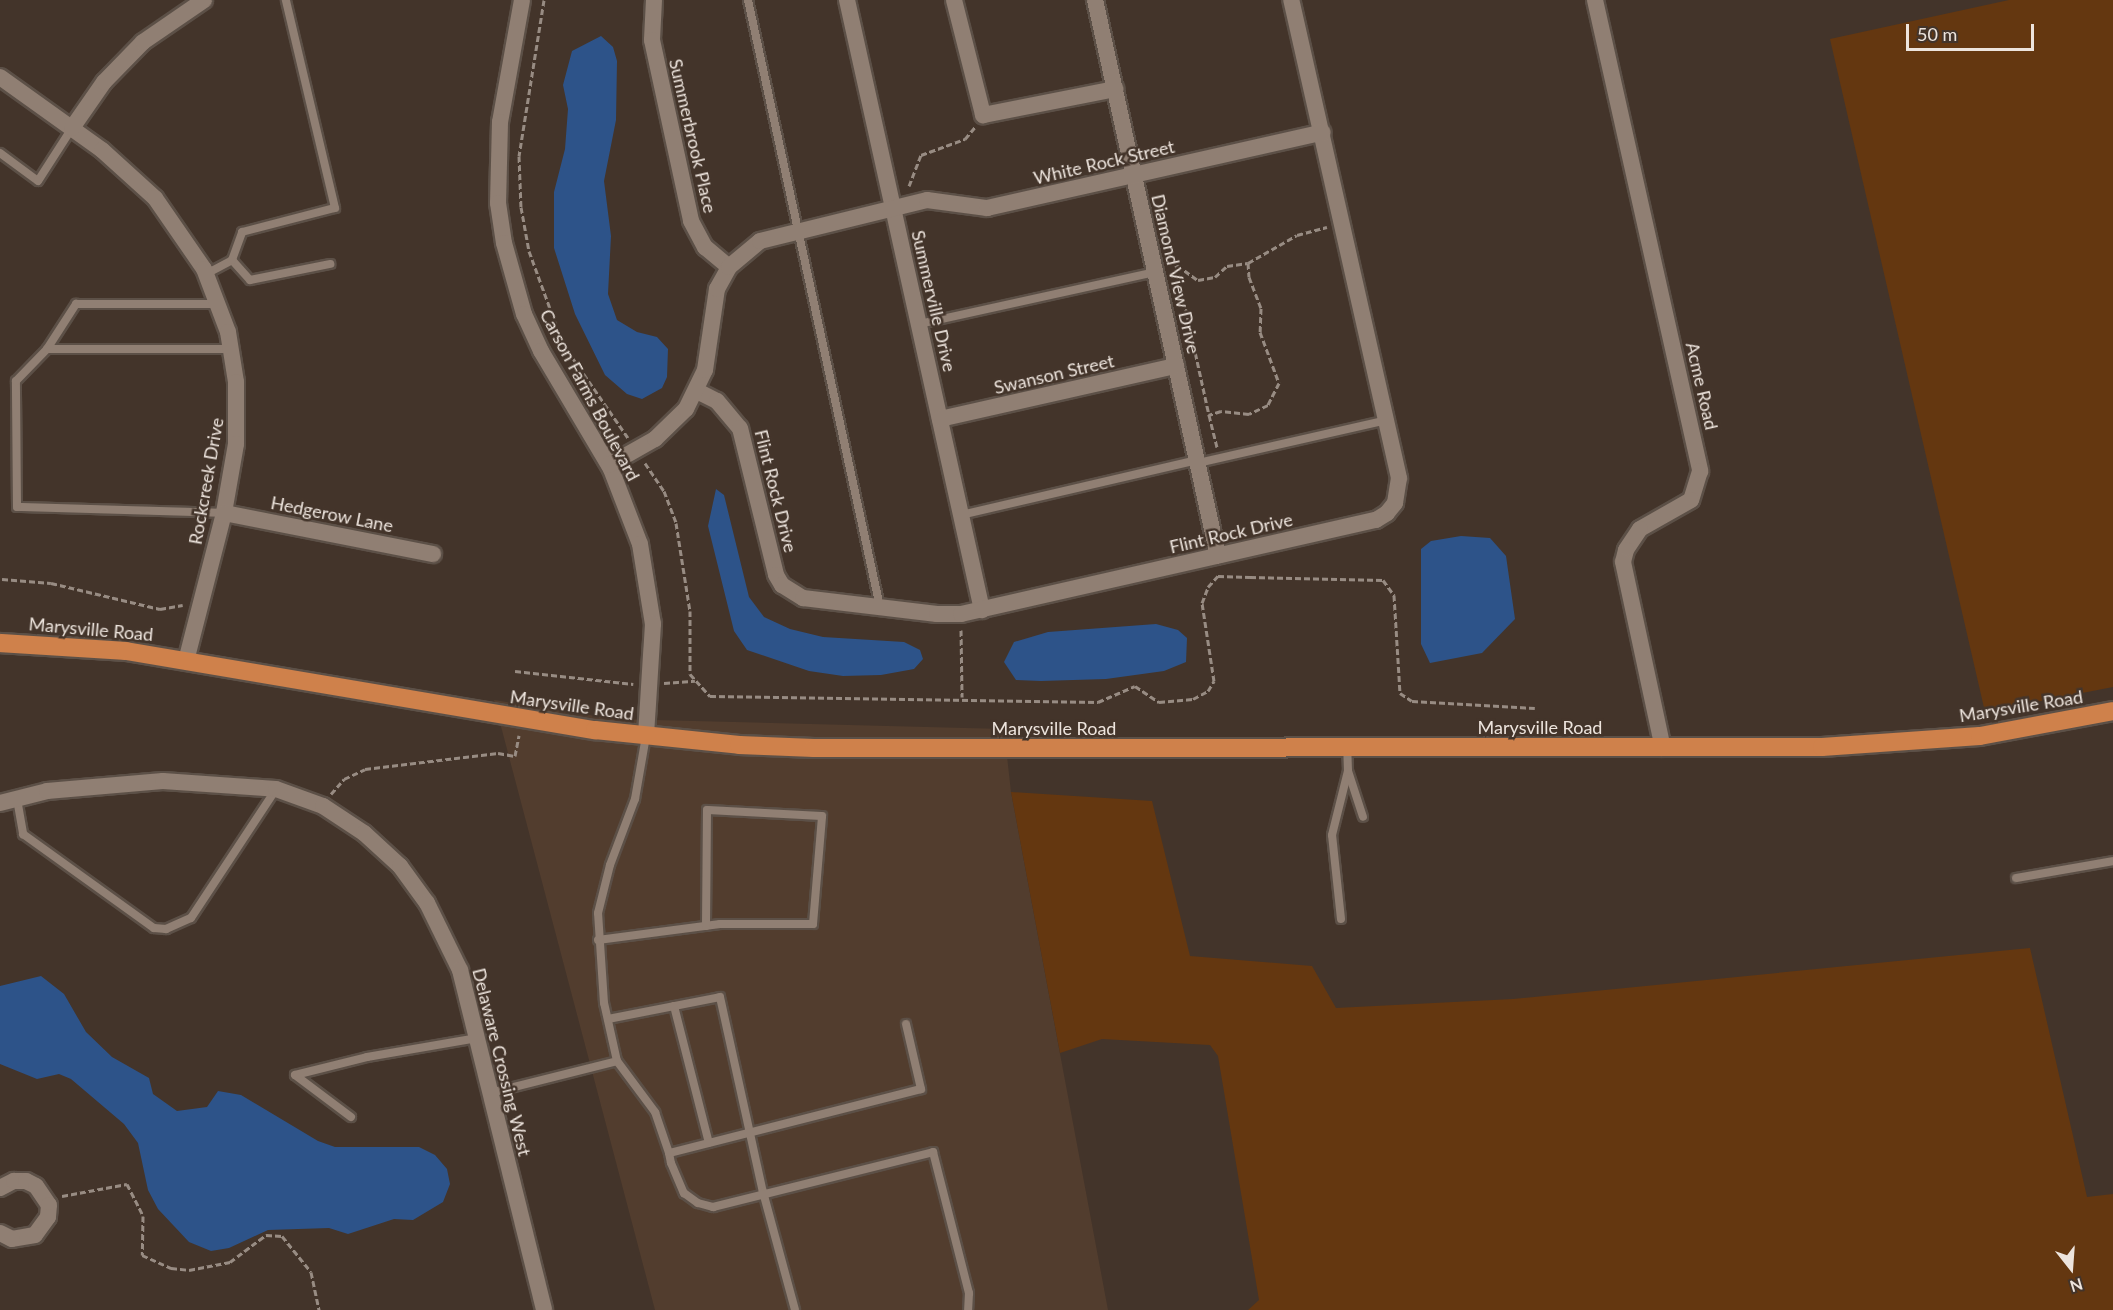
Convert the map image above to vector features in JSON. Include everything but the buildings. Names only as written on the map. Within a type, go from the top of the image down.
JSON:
[{"type":"highway","name":"Marysville Road","points":[[0,643],[78,646],[186,661],[523,719],[646,736],[814,748],[1663,748],[1894,744],[1980,736],[2113,711]]},
{"type":"street","points":[[72,128],[104,82],[142,42],[204,0]]},
{"type":"street","name":"Carson Farms Boulevard","points":[[522,0],[500,122],[498,203],[504,243],[524,314],[541,351],[609,465],[632,521],[648,584],[653,624],[646,736]]},
{"type":"street","name":"Summerbrook Place","points":[[654,0],[652,40],[691,220],[705,247],[729,267]]},
{"type":"street","name":"Summerville Drive","points":[[847,0],[982,610]]},
{"type":"street","points":[[954,0],[982,115],[1115,89]]},
{"type":"street","name":"Diamond View Drive","points":[[1095,0],[1218,556]]},
{"type":"street","name":"Flint Rock Drive","points":[[697,391],[717,401],[740,428],[782,585],[803,598],[880,608],[961,614],[1376,520],[1387,513],[1400,490],[1387,420],[1291,0]]},
{"type":"street","name":"Acme Road","points":[[1595,0],[1700,471],[1691,500],[1640,529],[1626,550],[1623,562],[1663,748]]},
{"type":"street","name":"Rockcreek Drive","points":[[0,77],[72,128],[155,198],[206,274],[219,304],[231,349],[238,417],[224,513],[186,661]]},
{"type":"street","name":"White Rock Street","points":[[729,267],[759,241],[797,229],[893,207],[927,200],[987,208],[1323,132]]},
{"type":"street","points":[[609,465],[672,426],[697,391],[705,370],[711,309],[729,267]]},
{"type":"street","name":"Swanson Street","points":[[940,419],[1176,366]]},
{"type":"street","name":"Hedgerow Lane","points":[[224,513],[434,554]]},
{"type":"street","name":"Delaware Crossing West","points":[[0,803],[58,790],[163,782],[220,782],[276,789],[323,806],[364,833],[400,866],[428,903],[460,970],[544,1310]]},
{"type":"street","points":[[0,1233],[12,1239],[35,1235],[48,1217],[46,1200],[36,1186],[26,1181],[1,1185]]},
{"type":"lane","points":[[206,274],[232,260],[242,232],[335,208],[286,0]]},
{"type":"lane","points":[[748,0],[880,608]]},
{"type":"lane","points":[[0,153],[38,181],[72,128]]},
{"type":"lane","points":[[232,260],[250,280],[330,264]]},
{"type":"lane","points":[[919,324],[1155,272]]},
{"type":"lane","points":[[219,304],[76,304],[47,349],[16,381],[17,507],[224,513]]},
{"type":"lane","points":[[47,349],[231,349]]},
{"type":"lane","points":[[961,515],[1387,420]]},
{"type":"lane","points":[[646,736],[635,799],[610,865],[598,912],[598,940],[608,1019],[617,1061],[655,1112],[676,1180],[698,1203],[713,1207],[763,1192],[933,1152],[969,1293],[968,1310]]},
{"type":"lane","points":[[1347,748],[1348,771],[1363,817]]},
{"type":"lane","points":[[1341,919],[1332,836],[1348,771]]},
{"type":"lane","points":[[17,799],[23,834],[154,928],[166,929],[191,918],[276,789]]},
{"type":"lane","points":[[598,940],[706,926],[720,924],[813,924],[822,816],[707,810],[706,926]]},
{"type":"lane","points":[[2016,878],[2113,861]]},
{"type":"lane","points":[[608,1019],[720,997],[763,1192],[795,1310]]},
{"type":"lane","points":[[674,1006],[709,1143]]},
{"type":"lane","points":[[669,1153],[921,1089],[906,1024]]},
{"type":"lane","points":[[351,1117],[295,1076],[367,1057],[477,1038]]},
{"type":"lane","points":[[490,1093],[617,1061]]},
{"type":"path","points":[[544,0],[519,156],[529,251],[563,344],[664,491],[676,524],[690,611],[690,674],[710,696],[922,702],[962,697],[1098,702],[1135,686],[1159,702],[1193,699],[1208,691],[1214,681],[1202,603],[1208,587],[1218,576],[1383,580],[1394,595],[1400,693],[1412,701],[1535,708]]},
{"type":"path","points":[[905,190],[916,176],[921,154],[965,139],[982,115]]},
{"type":"path","points":[[1165,257],[1198,280],[1215,276],[1227,266],[1248,263],[1297,235],[1343,223]]},
{"type":"path","points":[[1209,415],[1221,411],[1249,414],[1268,405],[1279,383],[1260,332],[1261,308],[1248,263]]},
{"type":"path","points":[[1176,264],[1220,458]]},
{"type":"path","points":[[2,579],[51,583],[160,609],[181,605],[200,609]]},
{"type":"path","points":[[961,614],[962,697]]},
{"type":"path","points":[[515,671],[621,685],[695,681]]},
{"type":"path","points":[[323,806],[344,779],[365,770],[498,753],[515,756],[523,719]]},
{"type":"path","points":[[46,1200],[127,1184],[143,1216],[142,1256],[171,1268],[189,1270],[230,1262],[266,1235],[282,1236],[311,1272],[319,1310]]},
{"type":"shaded area","points":[[2009,0],[2113,0],[2113,687],[1985,712],[1830,39]]},
{"type":"shaded area","points":[[494,700],[615,719],[1004,729],[1011,792],[1108,1310],[655,1310]]},
{"type":"shaded area","points":[[1011,792],[1152,801],[1190,956],[1312,966],[1336,1008],[1513,999],[2030,948],[2087,1197],[2113,1194],[2113,1310],[1248,1310],[1259,1300],[1218,1056],[1210,1045],[1102,1039],[1060,1053]]},
{"type":"water","points":[[601,36],[613,47],[617,61],[616,120],[604,181],[611,236],[608,294],[617,320],[637,332],[657,337],[668,349],[667,377],[662,388],[642,399],[627,394],[605,375],[575,314],[554,248],[554,192],[565,149],[568,109],[563,85],[572,51]]},
{"type":"water","points":[[716,489],[724,495],[749,597],[764,617],[790,629],[823,637],[904,642],[920,650],[923,659],[914,669],[881,675],[843,676],[809,671],[747,650],[734,631],[708,526]]},
{"type":"water","points":[[1461,536],[1490,538],[1506,556],[1515,619],[1482,653],[1430,663],[1421,644],[1421,549],[1431,541]]},
{"type":"water","points":[[1156,624],[1178,630],[1187,638],[1186,662],[1164,671],[1106,679],[1041,681],[1016,680],[1004,662],[1014,642],[1048,632]]},
{"type":"water","points":[[41,976],[64,994],[86,1032],[112,1057],[149,1078],[153,1094],[177,1111],[207,1107],[218,1091],[241,1095],[318,1141],[335,1147],[419,1147],[435,1155],[447,1169],[450,1184],[443,1202],[413,1220],[394,1219],[348,1234],[329,1228],[268,1230],[229,1248],[211,1251],[189,1242],[158,1209],[148,1190],[138,1143],[124,1124],[71,1079],[59,1074],[37,1079],[0,1064],[0,986]]}]
